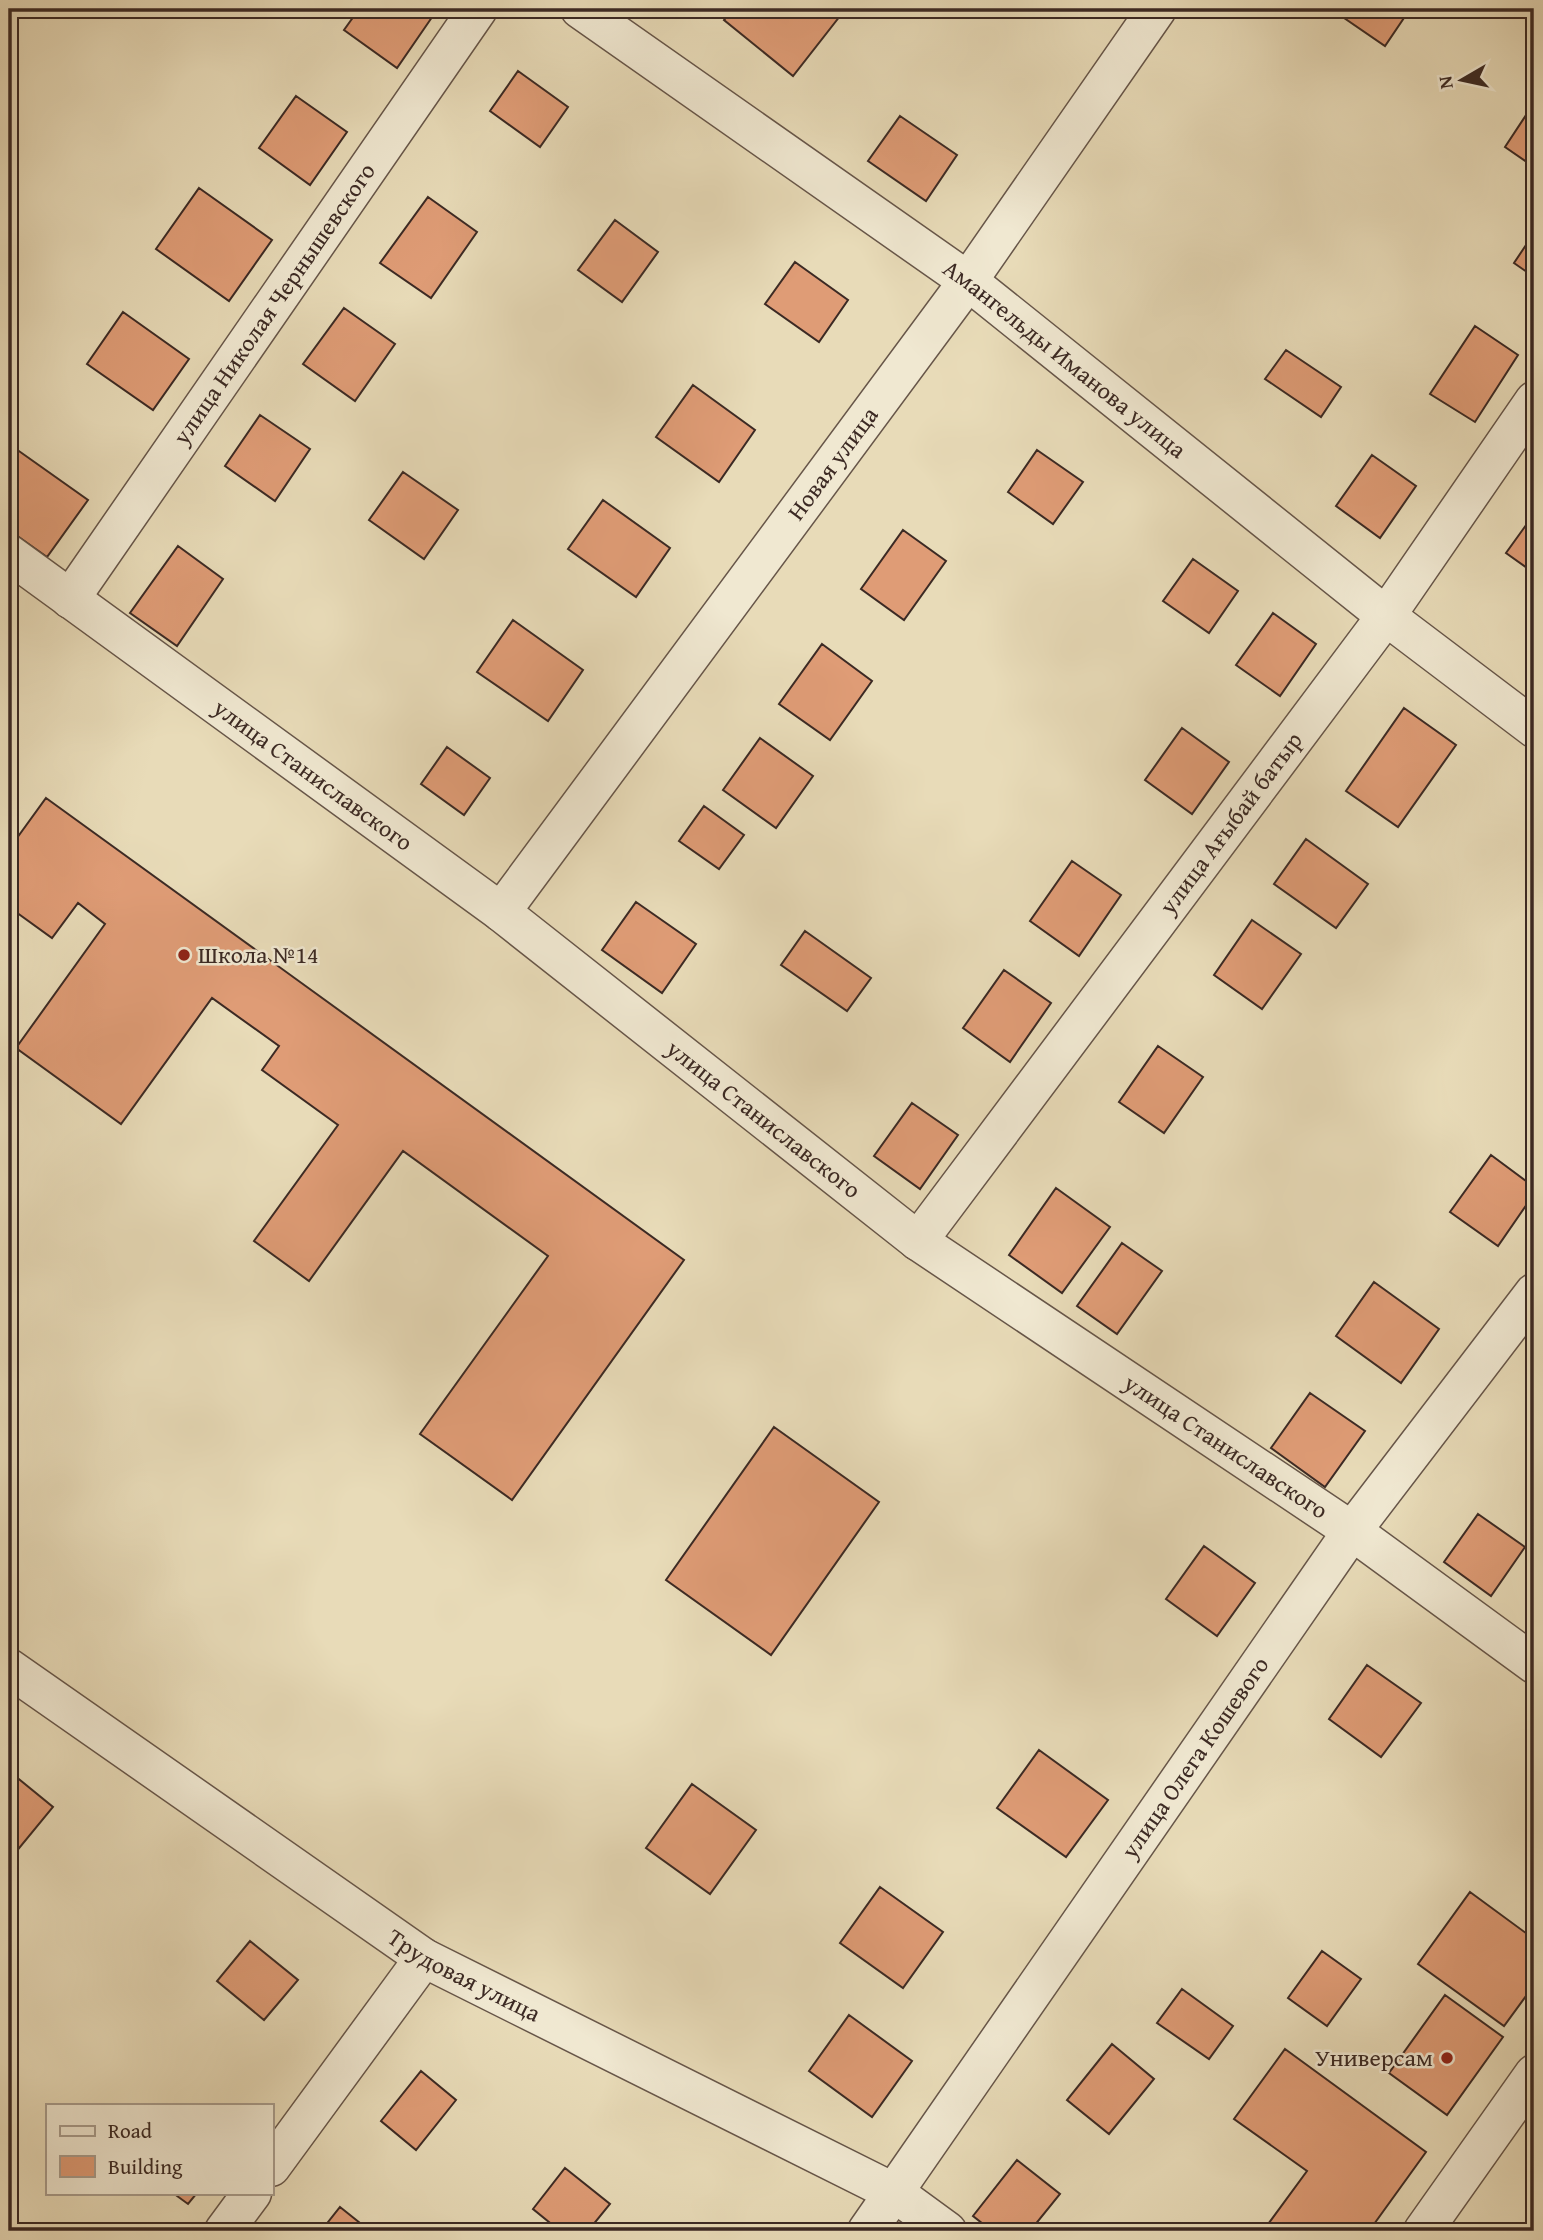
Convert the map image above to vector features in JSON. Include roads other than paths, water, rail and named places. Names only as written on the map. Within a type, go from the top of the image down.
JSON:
[{"type":"street","name":"улица Николая Чернышевского","points":[[70,599],[478,9]]},
{"type":"street","name":"Амангельды Иманова улица","points":[[580,9],[968,281],[1386,616],[1534,728]]},
{"type":"street","name":"Новая улица","points":[[500,912],[968,281],[1157,9]]},
{"type":"street","name":"улица Ағыбай батыр","points":[[918,1241],[1386,616],[1534,401]]},
{"type":"street","name":"улица Станиславского","points":[[9,554],[500,912],[918,1241],[1352,1531],[1534,1664]]},
{"type":"street","name":"улица Олега Кошевого","points":[[867,2231],[1352,1531],[1534,1293]]},
{"type":"street","name":"Трудовая улица","points":[[9,1668],[424,1958],[895,2193],[947,2231]]},
{"type":"street","points":[[273,2164],[424,1958]]},
{"type":"street","points":[[1423,2231],[1534,2074]]},
{"type":"street","points":[[224,2231],[251,2194]]},
{"type":"place","name":"Школа №14","points":[[184,955]]},
{"type":"place","name":"Универсам","points":[[1447,2058]]}]
